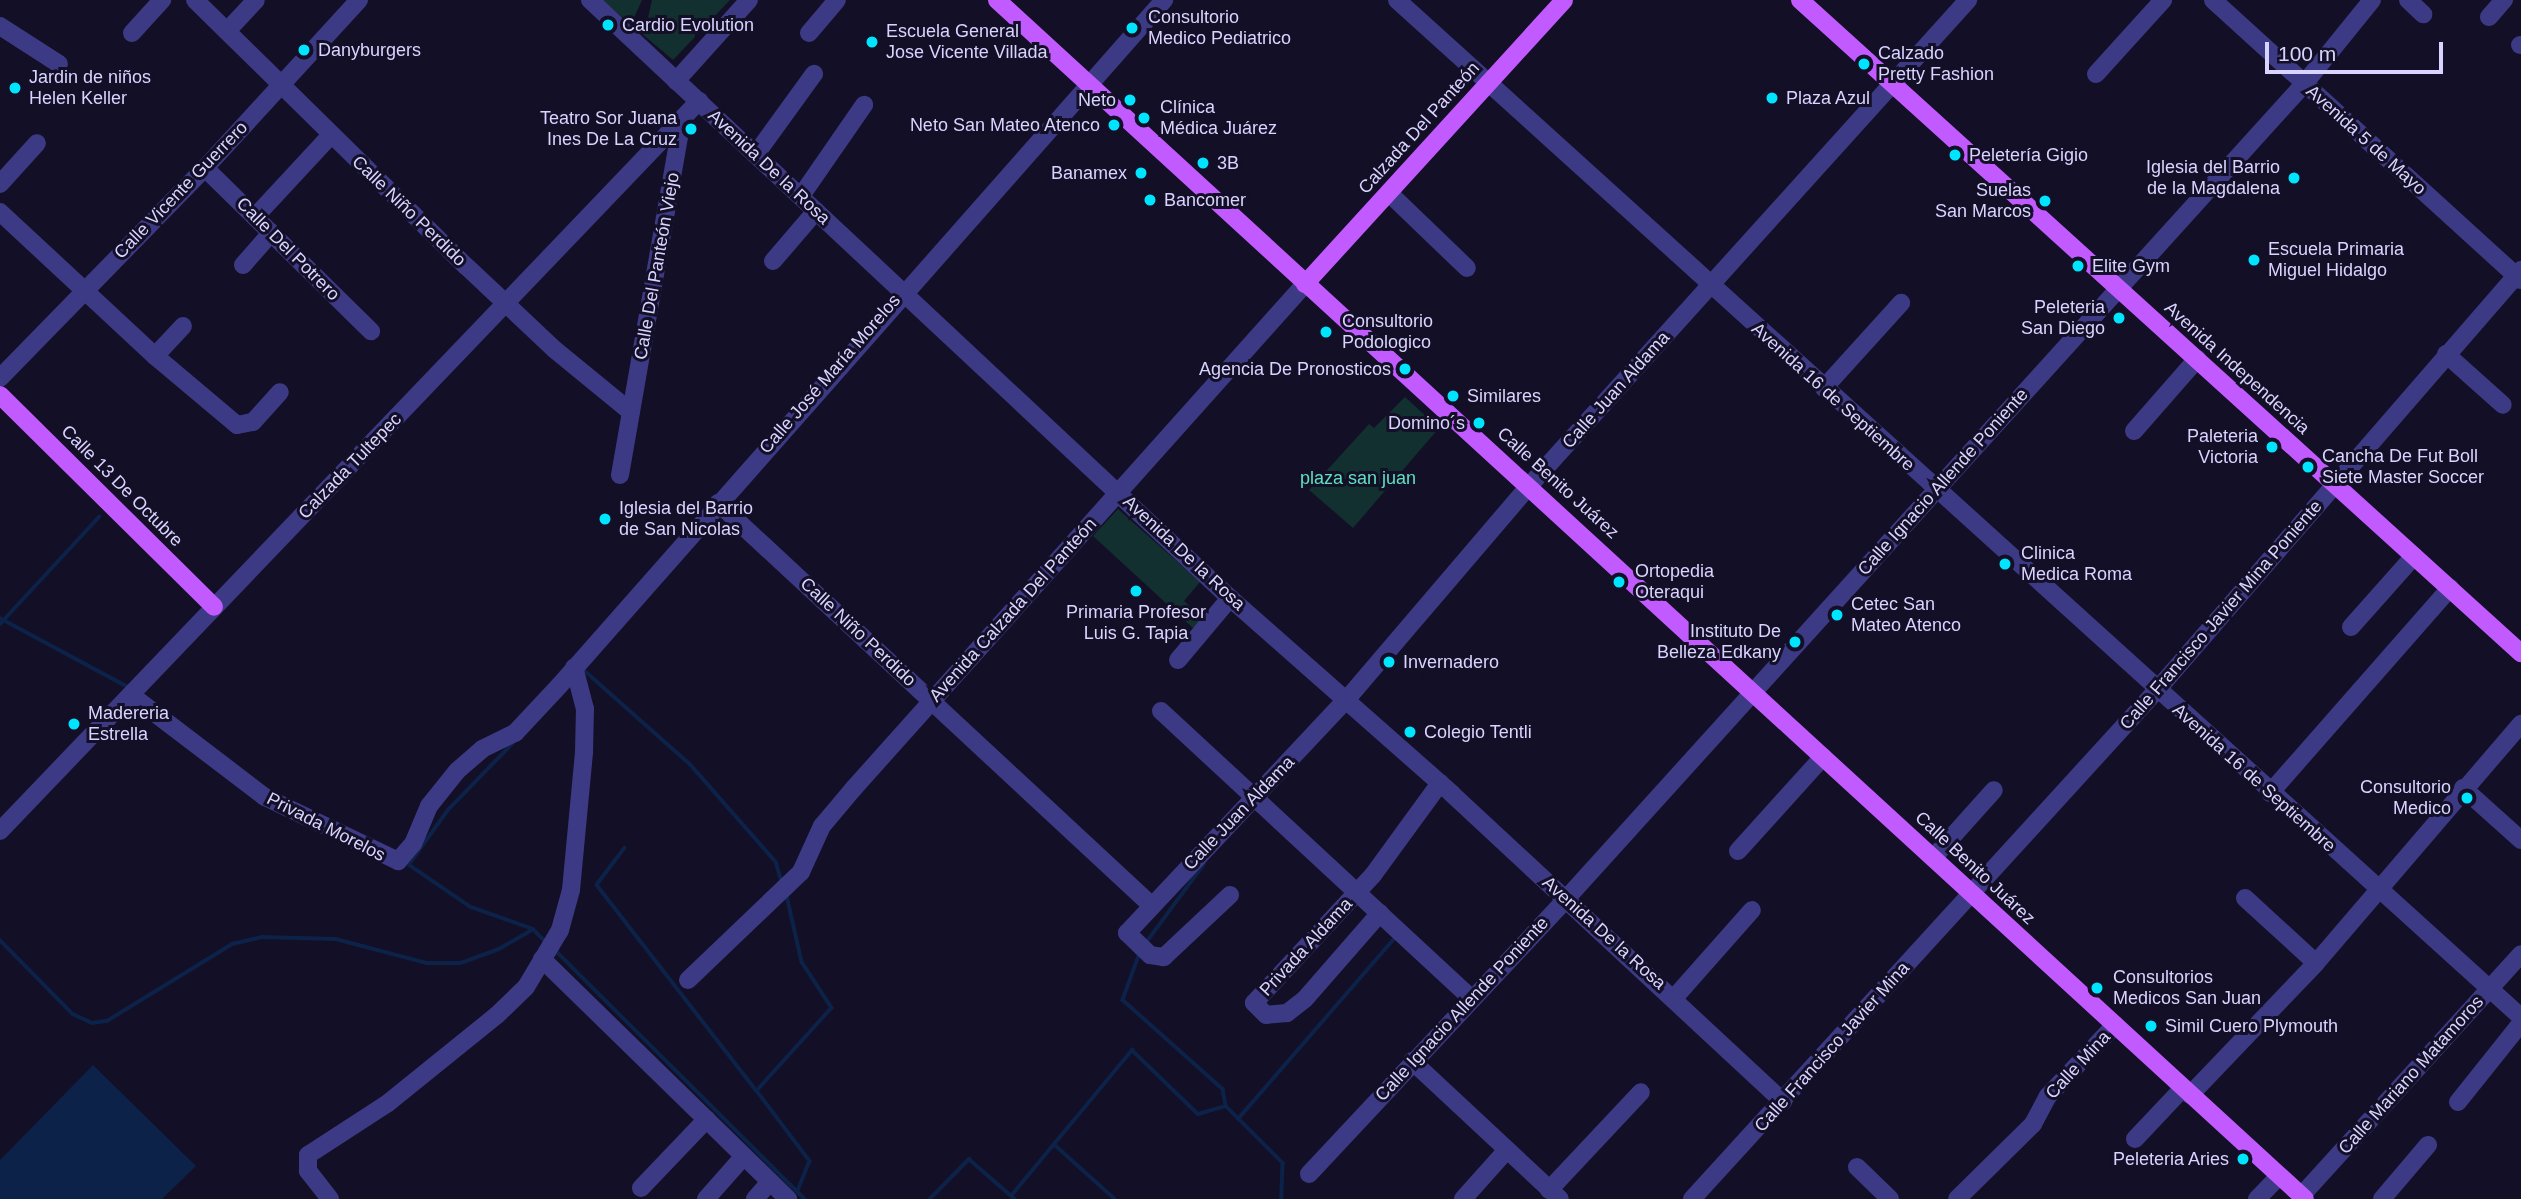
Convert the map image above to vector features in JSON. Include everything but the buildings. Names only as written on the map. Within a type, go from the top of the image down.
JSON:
[{"type":"main road","name":"Calle Benito Juárez","points":[[997,0],[1305,284],[1530,485],[2303,1198]]},
{"type":"main road","name":"Calzada Del Panteón","points":[[1305,284],[1564,0]]},
{"type":"main road","name":"Avenida Independencia","points":[[1800,0],[2521,653]]},
{"type":"main road","name":"Calle 13 De Octubre","points":[[0,395],[214,607]]},
{"type":"street","points":[[132,33],[162,0]]},
{"type":"street","name":"Calle Niño Perdido","points":[[195,0],[505,303],[631,412]]},
{"type":"street","points":[[227,32],[256,0]]},
{"type":"street","name":"Calle Vicente Guerrero","points":[[0,378],[205,167],[359,0]]},
{"type":"street","name":"Avenida De la Rosa","points":[[590,0],[1230,598],[1347,699],[1675,997],[1783,1102]]},
{"type":"street","points":[[676,81],[749,0]]},
{"type":"street","points":[[808,33],[837,0]]},
{"type":"street","name":"Calle José María Morelos","points":[[496,746],[514,733],[574,667],[902,292],[1164,0]]},
{"type":"street","name":"Avenida 16 de Septiembre","points":[[1397,0],[1490,81],[1936,490],[2521,1017]]},
{"type":"street","name":"Calle Juan Aldama","points":[[1230,895],[1178,947],[1156,958],[1127,933],[1347,699],[1530,485],[1968,0]]},
{"type":"street","points":[[2096,75],[2163,0]]},
{"type":"street","name":"Avenida 5 de Mayo","points":[[2213,0],[2520,275]]},
{"type":"street","name":"Calle Ignacio Allende Poniente","points":[[1309,1174],[1566,899],[1754,692],[2117,287],[2304,84],[2372,0]]},
{"type":"street","points":[[2408,0],[2423,14]]},
{"type":"street","points":[[2489,17],[2504,0]]},
{"type":"street","points":[[0,26],[59,64]]},
{"type":"street","points":[[756,154],[814,74]]},
{"type":"street","name":"Calzada Tultepec","points":[[0,831],[699,101]]},
{"type":"street","points":[[801,196],[864,105]]},
{"type":"street","name":"Calle Del Panteón Viejo","points":[[620,475],[682,120]]},
{"type":"street","points":[[255,217],[331,135]]},
{"type":"street","points":[[0,184],[37,143]]},
{"type":"street","name":"Calle Del Potrero","points":[[205,167],[371,331]]},
{"type":"street","points":[[1389,193],[1467,268]]},
{"type":"street","points":[[773,261],[816,211]]},
{"type":"street","points":[[0,212],[155,356],[237,425],[253,422],[280,392]]},
{"type":"street","points":[[243,265],[271,233]]},
{"type":"street","name":"Calle Francisco Javier Mina Poniente","points":[[1972,894],[2157,690],[2446,354],[2520,275]]},
{"type":"street","name":"Avenida Calzada Del Panteón","points":[[688,980],[777,890],[794,879],[810,847],[854,788],[1305,284]]},
{"type":"street","points":[[1824,388],[1901,303]]},
{"type":"street","points":[[155,356],[183,326]]},
{"type":"street","points":[[2446,354],[2503,405]]},
{"type":"street","points":[[2134,431],[2197,359]]},
{"type":"street","name":"Calle Niño Perdido","points":[[718,503],[1151,905]]},
{"type":"street","points":[[2351,627],[2414,556]]},
{"type":"street","points":[[2270,793],[2450,588]]},
{"type":"street","points":[[1178,660],[1230,598]]},
{"type":"street","points":[[330,1199],[307,1171],[308,1155],[388,1103],[470,1039],[517,998],[560,930],[571,890],[584,752],[585,709],[574,667]]},
{"type":"street","name":"Privada Morelos","points":[[131,694],[265,797],[396,862],[412,844],[429,806],[457,771],[482,749],[496,746]]},
{"type":"street","points":[[1161,711],[1472,999]]},
{"type":"street","points":[[2135,1139],[2316,963],[2463,788],[2521,724]]},
{"type":"street","points":[[1738,851],[1823,757]]},
{"type":"street","name":"Privada Aldama","points":[[1347,951],[1287,1013],[1266,1015],[1254,1003],[1394,851],[1440,783]]},
{"type":"street","points":[[2463,788],[2521,840]]},
{"type":"street","points":[[1933,858],[1994,790]]},
{"type":"street","name":"Calle Francisco Javier Mina","points":[[1692,1199],[1972,894]]},
{"type":"street","points":[[2245,898],[2316,963]]},
{"type":"street","points":[[1675,997],[1752,910]]},
{"type":"street","points":[[1322,930],[1347,951],[1380,912]]},
{"type":"street","points":[[544,954],[788,1199]]},
{"type":"street","name":"Calle Mariano Matamoros","points":[[2303,1198],[2521,954]]},
{"type":"street","points":[[2458,1102],[2521,1023]]},
{"type":"street","name":"Calle Mina","points":[[1957,1199],[2033,1124],[2048,1096],[2115,1025]]},
{"type":"street","points":[[1412,1061],[1555,1194],[1641,1092]]},
{"type":"street","points":[[641,1188],[707,1119]]},
{"type":"street","points":[[2382,1199],[2428,1145]]},
{"type":"street","points":[[1463,1199],[1506,1151]]},
{"type":"street","points":[[706,1199],[744,1156]]},
{"type":"street","points":[[1857,1167],[1890,1199]]},
{"type":"street","points":[[2257,1199],[2279,1176]]},
{"type":"street","points":[[755,1199],[770,1182]]},
{"type":"green space","points":[[602,0],[642,0],[632,22],[645,34],[652,30],[648,18],[652,0],[730,0],[673,60]]},
{"type":"green space","name":"plaza san juan","points":[[1405,397],[1439,428],[1353,528],[1309,490],[1369,424],[1374,428]]},
{"type":"green space","points":[[1118,509],[1200,582],[1184,601],[1204,618],[1194,629],[1093,536]]},
{"type":"water","points":[[93,1065],[196,1166],[162,1199],[0,1199],[0,1160]]},
{"type":"waterway","points":[[0,624],[99,517]]},
{"type":"waterway","points":[[0,618],[130,688]]},
{"type":"waterway","points":[[584,670],[690,764],[776,862],[782,882]]},
{"type":"waterway","points":[[410,863],[448,810],[514,742]]},
{"type":"waterway","points":[[625,848],[597,885],[757,1091]]},
{"type":"waterway","points":[[405,862],[471,907],[533,929],[545,941]]},
{"type":"waterway","points":[[1148,940],[1204,864]]},
{"type":"waterway","points":[[787,896],[802,962],[832,1008],[757,1091],[810,1161],[798,1191]]},
{"type":"waterway","points":[[0,940],[73,1014],[92,1023],[107,1021],[232,944],[262,937],[336,939],[427,963],[461,963],[499,949],[533,929]]},
{"type":"waterway","points":[[1238,1119],[1395,938]]},
{"type":"waterway","points":[[556,951],[805,1199]]},
{"type":"waterway","points":[[1139,956],[1123,1000],[1223,1089],[1226,1106],[1283,1163],[1282,1199]]},
{"type":"waterway","points":[[1011,1196],[1132,1050],[1198,1114],[1226,1106]]},
{"type":"waterway","points":[[1054,1144],[1115,1199]]},
{"type":"waterway","points":[[930,1199],[969,1159],[1015,1199]]},
{"type":"place","name":"Cardio Evolution","points":[[608,25]]},
{"type":"place","name":"Consultorio Medico Pediatrico","points":[[1132,28]]},
{"type":"place","name":"Escuela General Jose Vicente Villada","points":[[872,42]]},
{"type":"place","name":"Danyburgers","points":[[304,50]]},
{"type":"place","name":"Calzado Pretty Fashion","points":[[1864,64]]},
{"type":"place","name":"Jardin de niños Helen Keller","points":[[15,88]]},
{"type":"place","name":"Plaza Azul","points":[[1772,98]]},
{"type":"place","name":"Neto","points":[[1130,100]]},
{"type":"place","name":"Clínica Médica Juárez","points":[[1144,118]]},
{"type":"place","name":"Neto San Mateo Atenco","points":[[1114,125]]},
{"type":"place","name":"Teatro Sor Juana Ines De La Cruz","points":[[691,129]]},
{"type":"place","name":"Peletería Gigio","points":[[1955,155]]},
{"type":"place","name":"3B","points":[[1203,163]]},
{"type":"place","name":"Banamex","points":[[1141,173]]},
{"type":"place","name":"Iglesia del Barrio de la Magdalena","points":[[2294,178]]},
{"type":"place","name":"Bancomer","points":[[1150,200]]},
{"type":"place","name":"Suelas San Marcos","points":[[2045,201]]},
{"type":"place","name":"Escuela Primaria Miguel Hidalgo","points":[[2254,260]]},
{"type":"place","name":"Elite Gym","points":[[2078,266]]},
{"type":"place","name":"Peleteria San Diego","points":[[2119,318]]},
{"type":"place","name":"Consultorio Podologico","points":[[1326,332]]},
{"type":"place","name":"Agencia De Pronosticos","points":[[1405,369]]},
{"type":"place","name":"Similares","points":[[1453,396]]},
{"type":"place","name":"Domino´s","points":[[1479,423]]},
{"type":"place","name":"Paleteria Victoria","points":[[2272,447]]},
{"type":"place","name":"Cancha De Fut Boll Siete Master Soccer","points":[[2308,467]]},
{"type":"place","name":"Iglesia del Barrio de San Nicolas","points":[[605,519]]},
{"type":"place","name":"Clinica Medica Roma","points":[[2005,564]]},
{"type":"place","name":"Ortopedia Oteraqui","points":[[1619,582]]},
{"type":"place","name":"Primaria Profesor Luis G. Tapia","points":[[1136,591]]},
{"type":"place","name":"Cetec San Mateo Atenco","points":[[1837,615]]},
{"type":"place","name":"Instituto De Belleza Edkany","points":[[1795,642]]},
{"type":"place","name":"Invernadero","points":[[1389,662]]},
{"type":"place","name":"Madereria Estrella","points":[[74,724]]},
{"type":"place","name":"Colegio Tentli","points":[[1410,732]]},
{"type":"place","name":"Consultorio Medico","points":[[2467,798]]},
{"type":"place","name":"Consultorios Medicos San Juan","points":[[2097,988]]},
{"type":"place","name":"Simil Cuero Plymouth","points":[[2151,1026]]},
{"type":"place","name":"Peleteria Aries","points":[[2243,1159]]}]
